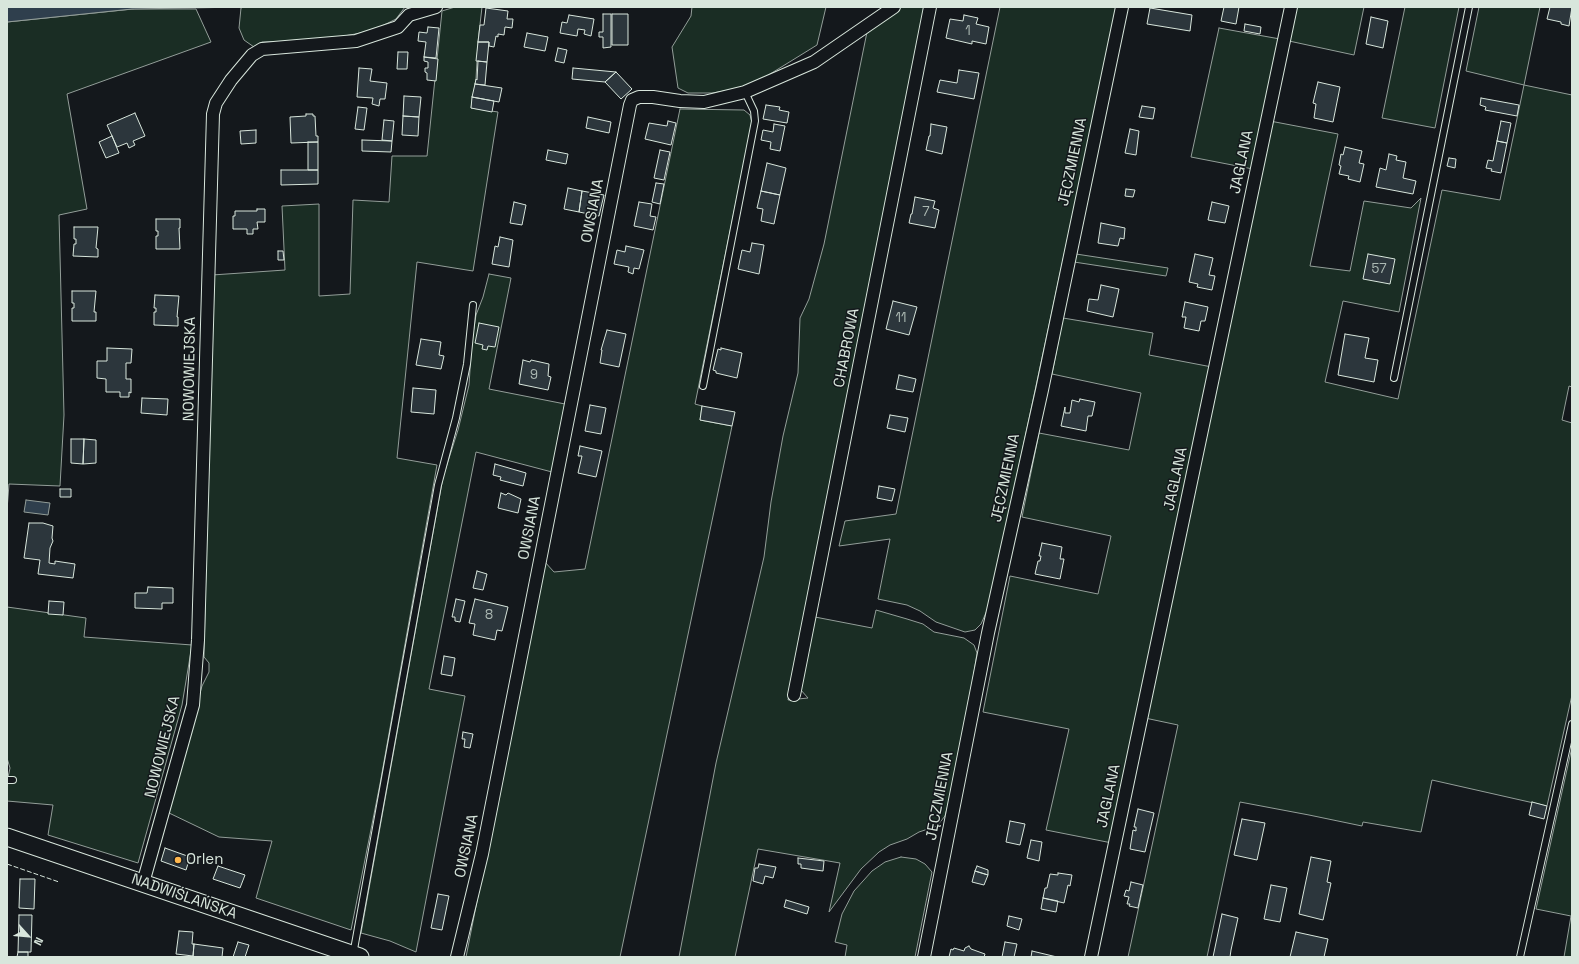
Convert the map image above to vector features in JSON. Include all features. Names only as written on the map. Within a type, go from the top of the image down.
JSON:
[{"type":"main road","name":"NADWIŚLAŃSKA","points":[[7,837],[357,956]]},
{"type":"street","name":"NOWOWIEJSKA","points":[[143,883],[193,705],[199,632],[213,114],[216,103],[252,55],[262,49],[356,41],[398,27],[409,15],[436,7]]},
{"type":"street","points":[[745,92],[814,62],[894,7]]},
{"type":"street","name":"CHABROWA","points":[[794,695],[930,7]]},
{"type":"street","name":"JĘCZMIENNA","points":[[924,957],[988,633],[1042,390],[1122,7]]},
{"type":"street","name":"JAGLANA","points":[[1091,957],[1291,7]]},
{"type":"street","name":"OWSIANA","points":[[457,957],[482,854],[630,105],[632,100],[639,97],[704,102],[745,92]]},
{"type":"lane","points":[[1394,378],[1469,7]]},
{"type":"lane","points":[[703,386],[755,121],[754,110],[745,92]]},
{"type":"lane","points":[[357,956],[437,493],[456,418],[467,364],[473,305]]},
{"type":"lane","points":[[1520,957],[1572,724]]},
{"type":"green space","points":[[405,7],[396,19],[372,31],[316,41],[262,42],[254,47],[244,40],[239,28],[241,8]]},
{"type":"green space","points":[[455,7],[482,7],[476,79],[471,108],[498,112],[473,271],[417,262],[397,458],[437,465],[380,784],[351,930],[256,898],[272,841],[219,837],[167,812],[202,686],[209,672],[209,663],[204,657],[212,275],[285,270],[282,206],[319,204],[319,296],[350,294],[353,200],[389,202],[392,156],[427,156],[442,11]]},
{"type":"green space","points":[[692,7],[826,7],[817,45],[749,87],[712,93],[688,93],[678,88],[672,47],[691,16]]},
{"type":"green space","points":[[901,7],[927,7],[788,700],[808,698],[800,689],[815,617],[872,628],[876,610],[923,624],[934,632],[964,638],[974,645],[977,653],[961,756],[945,816],[937,826],[890,845],[879,852],[861,869],[829,912],[840,863],[758,849],[735,957],[679,957],[716,763],[764,557],[771,502],[783,436],[798,373],[800,318],[809,299],[824,244],[867,32]]},
{"type":"green space","points":[[1000,7],[1117,7],[989,606],[981,624],[975,630],[965,632],[936,622],[920,611],[907,605],[878,599],[890,539],[839,546],[845,521],[896,514]]},
{"type":"green space","points":[[1297,7],[1364,7],[1354,55],[1289,41]]},
{"type":"green space","points":[[1405,7],[1459,7],[1435,128],[1382,118]]},
{"type":"green space","points":[[1479,7],[1540,7],[1524,85],[1466,71]]},
{"type":"green space","points":[[133,9],[196,9],[211,42],[67,94],[87,209],[59,215],[64,415],[60,486],[9,484],[7,510],[7,22]]},
{"type":"green space","points":[[1219,28],[1280,39],[1253,169],[1191,157]]},
{"type":"green space","points":[[1524,85],[1572,95],[1572,387],[1569,386],[1562,420],[1572,423],[1572,695],[1547,806],[1432,780],[1421,832],[1363,822],[1362,826],[1240,802],[1207,957],[1128,957],[1178,725],[1145,718],[1270,121],[1338,134],[1310,266],[1350,271],[1364,201],[1411,208],[1421,198],[1399,312],[1343,301],[1325,382],[1398,399],[1442,190],[1500,200]]},
{"type":"green space","points":[[680,109],[744,110],[750,115],[752,123],[695,404],[702,406],[700,420],[732,426],[620,957],[466,957],[544,561],[554,572],[585,569]]},
{"type":"green space","points":[[1076,254],[1168,268],[1166,276],[1074,262]]},
{"type":"green space","points":[[489,274],[511,278],[489,389],[565,404],[552,472],[476,452],[429,689],[465,696],[416,952],[390,941],[361,933],[443,477],[458,430],[469,385],[472,340],[476,315],[483,297]]},
{"type":"green space","points":[[1063,318],[1153,333],[1149,355],[1212,367],[1112,843],[1046,830],[1069,729],[983,712],[1010,576],[1098,594],[1111,536],[1022,517],[1039,433],[1129,450],[1141,393],[1052,374]]},
{"type":"green space","points":[[7,607],[86,618],[84,637],[192,645],[182,705],[138,863],[48,835],[53,805],[7,801],[7,782],[10,768],[7,758]]},
{"type":"green space","points":[[1572,747],[1572,957],[1564,957],[1571,916],[1536,909]]},
{"type":"green space","points":[[901,857],[916,859],[925,864],[932,872],[915,957],[845,957],[847,945],[835,942],[842,914],[854,891],[872,871],[885,862]]},
{"type":"water","points":[[7,7],[243,7],[132,9],[7,22]]},
{"type":"water","points":[[26,500],[50,503],[48,515],[24,512]]},
{"type":"building","points":[[1224,7],[1239,7],[1236,24],[1221,21]]},
{"type":"building","points":[[1550,7],[1572,7],[1569,26],[1561,24],[1561,22],[1547,19]]},
{"type":"building","points":[[486,8],[508,11],[507,19],[513,19],[512,28],[505,27],[504,35],[498,34],[498,37],[496,36],[494,47],[489,46],[489,42],[478,42],[480,25],[484,25]]},
{"type":"building","points":[[1150,8],[1192,15],[1190,31],[1147,24]]},
{"type":"building","points":[[603,14],[611,14],[611,47],[603,48],[603,37],[599,37],[599,32],[603,32]]},
{"type":"building","points":[[612,14],[628,14],[628,45],[612,45]]},
{"type":"building","points":[[569,15],[594,19],[591,36],[584,34],[585,30],[578,29],[577,36],[560,33],[562,22],[567,23]]},
{"type":"building","points":[[964,15],[978,18],[976,24],[989,27],[986,44],[972,41],[972,44],[946,38],[950,19],[963,21]]},
{"type":"building","points":[[1371,17],[1388,21],[1383,48],[1366,44]]},
{"type":"building","points":[[1245,24],[1261,27],[1260,34],[1244,31]]},
{"type":"building","points":[[428,27],[439,28],[436,58],[424,57],[426,42],[418,41],[419,32],[427,33]]},
{"type":"building","points":[[527,33],[548,37],[545,51],[524,47]]},
{"type":"building","points":[[478,42],[489,42],[487,62],[476,61]]},
{"type":"building","points":[[558,48],[567,50],[564,63],[555,61]]},
{"type":"building","points":[[398,52],[408,52],[407,69],[397,69]]},
{"type":"building","points":[[424,57],[438,59],[436,81],[427,80],[425,68],[428,68],[428,62],[424,61]]},
{"type":"building","points":[[478,61],[487,62],[485,85],[475,84],[476,79],[477,80]]},
{"type":"building","points":[[359,68],[372,69],[370,81],[387,83],[385,99],[380,99],[379,106],[372,104],[373,98],[357,97]]},
{"type":"building","points":[[573,68],[616,72],[605,82],[572,79]]},
{"type":"building","points":[[959,70],[979,73],[974,99],[937,92],[940,80],[957,83]]},
{"type":"building","points":[[616,72],[632,89],[621,99],[605,82]]},
{"type":"building","points":[[1318,82],[1340,87],[1333,122],[1314,118],[1316,104],[1313,103]]},
{"type":"building","points":[[475,84],[502,88],[499,102],[472,97]]},
{"type":"building","points":[[404,96],[421,97],[419,117],[403,116]]},
{"type":"building","points":[[472,97],[494,101],[492,112],[471,108]]},
{"type":"building","points":[[1481,98],[1519,105],[1517,116],[1485,110],[1486,107],[1480,105]]},
{"type":"building","points":[[766,105],[780,107],[779,110],[789,112],[787,123],[763,119]]},
{"type":"building","points":[[1142,106],[1155,108],[1153,119],[1139,117]]},
{"type":"building","points":[[358,107],[367,108],[364,130],[355,129]]},
{"type":"building","points":[[135,113],[145,136],[133,141],[135,145],[129,148],[127,143],[117,147],[107,125]]},
{"type":"building","points":[[306,114],[313,114],[313,116],[315,116],[316,136],[318,136],[318,142],[291,143],[290,117],[306,116]]},
{"type":"building","points":[[403,116],[419,117],[418,136],[402,135]]},
{"type":"building","points":[[588,117],[611,122],[609,133],[586,128]]},
{"type":"building","points":[[384,120],[394,121],[392,141],[382,140]]},
{"type":"building","points":[[668,121],[676,123],[671,145],[645,139],[649,123],[667,126]]},
{"type":"building","points":[[1501,121],[1511,123],[1507,143],[1497,141]]},
{"type":"building","points":[[774,124],[785,126],[780,151],[770,149],[771,142],[761,140],[763,130],[773,132]]},
{"type":"building","points":[[931,124],[947,127],[942,154],[926,150],[930,136]]},
{"type":"building","points":[[1130,129],[1139,131],[1136,155],[1125,153]]},
{"type":"building","points":[[256,130],[256,143],[241,144],[240,131]]},
{"type":"building","points":[[112,136],[119,153],[106,158],[99,142]]},
{"type":"building","points":[[362,140],[392,141],[391,152],[362,151]]},
{"type":"building","points":[[1497,141],[1507,143],[1501,173],[1491,171],[1492,169],[1486,168],[1488,160],[1493,161]]},
{"type":"building","points":[[308,142],[318,142],[318,170],[308,170]]},
{"type":"building","points":[[1345,147],[1362,151],[1359,163],[1364,164],[1360,182],[1348,179],[1349,176],[1339,174],[1341,154],[1343,155]]},
{"type":"building","points":[[548,150],[568,154],[566,164],[546,160]]},
{"type":"building","points":[[660,150],[670,152],[664,180],[654,178]]},
{"type":"building","points":[[1389,154],[1397,156],[1396,160],[1406,162],[1403,178],[1416,181],[1413,194],[1376,187],[1380,168],[1386,170]]},
{"type":"building","points":[[1449,158],[1456,159],[1455,168],[1447,166]]},
{"type":"building","points":[[767,163],[786,168],[780,195],[761,191]]},
{"type":"building","points":[[281,170],[318,170],[318,184],[281,185]]},
{"type":"building","points":[[656,183],[664,184],[660,204],[652,202]]},
{"type":"building","points":[[568,188],[582,191],[579,212],[564,209]]},
{"type":"building","points":[[1126,189],[1135,190],[1133,197],[1125,196]]},
{"type":"building","points":[[582,191],[604,195],[599,216],[579,212]]},
{"type":"building","points":[[761,191],[780,195],[774,224],[761,221],[763,209],[757,208]]},
{"type":"building","points":[[915,197],[935,201],[933,208],[939,210],[935,228],[909,223]]},
{"type":"building","points":[[514,202],[526,205],[522,225],[510,223]]},
{"type":"building","points":[[639,202],[652,204],[650,216],[656,217],[653,230],[634,226]]},
{"type":"building","points":[[1212,202],[1229,206],[1225,223],[1208,220]]},
{"type":"building","points":[[257,209],[265,209],[265,222],[257,222],[258,229],[253,229],[253,234],[247,234],[247,229],[233,229],[233,216],[235,216],[235,211],[257,211]]},
{"type":"building","points":[[156,219],[180,219],[180,249],[156,249],[156,236],[158,236],[158,231],[156,231]]},
{"type":"building","points":[[1101,223],[1125,228],[1124,239],[1120,238],[1118,246],[1098,243]]},
{"type":"building","points":[[74,227],[98,227],[96,248],[98,249],[98,257],[73,256],[74,244],[76,244],[76,239],[74,239]]},
{"type":"building","points":[[500,237],[513,240],[509,267],[492,264],[495,246],[498,247]]},
{"type":"building","points":[[752,243],[764,245],[759,274],[738,269],[742,250],[750,252]]},
{"type":"building","points":[[626,246],[644,250],[639,269],[634,268],[633,274],[628,272],[629,267],[614,264],[617,250],[625,252]]},
{"type":"building","points":[[278,251],[283,251],[284,260],[278,260]]},
{"type":"building","points":[[1195,254],[1213,258],[1209,275],[1215,276],[1212,290],[1197,287],[1198,284],[1189,282]]},
{"type":"building","points":[[1368,254],[1395,259],[1390,284],[1363,279]]},
{"type":"building","points":[[1101,285],[1119,289],[1113,317],[1087,311],[1089,299],[1098,300]]},
{"type":"building","points":[[72,291],[96,291],[94,312],[96,312],[96,321],[72,321],[72,308],[74,308],[74,303],[72,303]]},
{"type":"building","points":[[155,295],[179,296],[177,317],[178,326],[154,325],[154,312],[156,312],[156,308],[154,308]]},
{"type":"building","points":[[893,301],[917,307],[909,335],[886,329]]},
{"type":"building","points":[[1185,302],[1208,307],[1205,321],[1201,321],[1199,331],[1184,328],[1186,317],[1182,317]]},
{"type":"building","points":[[479,323],[499,327],[495,347],[488,346],[487,350],[482,349],[483,345],[475,343]]},
{"type":"building","points":[[607,330],[626,334],[619,367],[600,363],[601,350]]},
{"type":"building","points":[[1345,334],[1369,338],[1365,358],[1378,360],[1374,382],[1338,375]]},
{"type":"building","points":[[421,339],[441,342],[439,355],[444,356],[441,369],[416,365]]},
{"type":"building","points":[[107,348],[132,349],[131,363],[126,363],[126,379],[131,379],[131,393],[129,392],[129,397],[120,397],[120,392],[106,392],[106,379],[97,378],[97,361],[107,361]]},
{"type":"building","points":[[721,348],[742,353],[737,378],[716,373],[716,371],[713,370],[718,349],[721,350]]},
{"type":"building","points":[[523,360],[530,362],[531,360],[549,364],[548,376],[551,377],[548,390],[519,384]]},
{"type":"building","points":[[899,375],[916,379],[913,392],[896,389]]},
{"type":"building","points":[[413,388],[436,390],[434,414],[411,412]]},
{"type":"building","points":[[142,398],[168,399],[167,415],[141,413]]},
{"type":"building","points":[[1080,399],[1095,402],[1092,416],[1088,416],[1086,431],[1061,426],[1065,407],[1065,413],[1070,413],[1072,400],[1079,402]]},
{"type":"building","points":[[590,405],[606,408],[601,434],[585,431]]},
{"type":"building","points":[[702,406],[735,412],[732,426],[700,420]]},
{"type":"building","points":[[890,415],[908,418],[905,432],[887,428]]},
{"type":"building","points":[[71,439],[84,439],[83,464],[71,463]]},
{"type":"building","points":[[84,439],[96,440],[96,463],[83,464]]},
{"type":"building","points":[[580,446],[602,451],[596,477],[578,473],[582,456],[578,456]]},
{"type":"building","points":[[495,464],[526,473],[523,486],[500,480],[501,477],[493,475]]},
{"type":"building","points":[[879,486],[895,489],[892,501],[877,498]]},
{"type":"building","points":[[60,489],[71,489],[71,497],[60,497]]},
{"type":"building","points":[[501,493],[506,495],[508,493],[521,499],[518,513],[498,508]]},
{"type":"building","points":[[29,523],[43,523],[53,526],[53,541],[50,548],[49,563],[55,564],[55,561],[75,564],[73,578],[38,574],[40,560],[24,558]]},
{"type":"building","points":[[1042,543],[1062,547],[1060,559],[1064,559],[1060,579],[1035,574],[1038,561],[1040,561],[1041,556],[1039,556]]},
{"type":"building","points":[[477,571],[487,574],[483,590],[473,588]]},
{"type":"building","points":[[148,587],[173,588],[173,603],[162,603],[162,609],[135,608],[135,593],[147,593]]},
{"type":"building","points":[[456,599],[465,601],[460,622],[455,621],[455,617],[452,617]]},
{"type":"building","points":[[475,599],[508,607],[502,631],[497,630],[495,640],[473,635],[475,624],[469,623]]},
{"type":"building","points":[[49,601],[64,602],[63,615],[48,614]]},
{"type":"building","points":[[444,656],[455,658],[452,676],[441,674]]},
{"type":"building","points":[[463,732],[473,734],[470,748],[464,747],[465,739],[462,739]]},
{"type":"building","points":[[1532,802],[1547,806],[1544,819],[1529,815]]},
{"type":"building","points":[[1138,809],[1154,813],[1145,852],[1130,849],[1133,830],[1136,831],[1136,827],[1134,827]]},
{"type":"building","points":[[1242,819],[1265,823],[1257,860],[1234,855]]},
{"type":"building","points":[[1010,821],[1025,824],[1020,845],[1006,842]]},
{"type":"building","points":[[1031,840],[1042,842],[1039,861],[1027,858]]},
{"type":"building","points":[[165,848],[190,857],[186,870],[161,861]]},
{"type":"building","points":[[1311,857],[1331,861],[1327,882],[1331,883],[1323,920],[1299,914]]},
{"type":"building","points":[[798,858],[824,861],[823,871],[801,868],[801,864],[798,864]]},
{"type":"building","points":[[759,864],[776,867],[773,878],[765,876],[763,884],[753,881],[755,868],[758,868]]},
{"type":"building","points":[[218,866],[245,875],[240,888],[213,879]]},
{"type":"building","points":[[977,866],[988,870],[988,875],[975,871]]},
{"type":"building","points":[[975,871],[988,875],[984,885],[972,882]]},
{"type":"building","points":[[1058,873],[1072,875],[1064,903],[1043,898],[1050,874],[1058,875]]},
{"type":"building","points":[[20,879],[35,879],[34,909],[19,908]]},
{"type":"building","points":[[1131,882],[1143,885],[1138,908],[1129,906],[1130,904],[1127,904],[1129,897],[1124,896],[1126,890],[1129,891]]},
{"type":"building","points":[[1271,885],[1287,888],[1280,922],[1264,919]]},
{"type":"building","points":[[438,894],[449,896],[442,930],[431,928]]},
{"type":"building","points":[[1043,898],[1058,901],[1056,912],[1041,909]]},
{"type":"building","points":[[786,900],[809,907],[807,914],[784,907]]},
{"type":"building","points":[[1222,914],[1238,918],[1230,957],[1213,957]]},
{"type":"building","points":[[19,915],[32,915],[31,952],[18,952]]},
{"type":"building","points":[[1009,916],[1022,919],[1019,930],[1007,926]]},
{"type":"building","points":[[179,931],[193,932],[193,956],[176,954]]},
{"type":"building","points":[[1296,932],[1328,939],[1324,957],[1290,957]]},
{"type":"building","points":[[238,942],[249,945],[245,957],[233,957]]},
{"type":"building","points":[[1005,942],[1017,944],[1014,957],[1002,957]]},
{"type":"building","points":[[194,944],[223,948],[222,957],[193,957]]},
{"type":"building","points":[[969,946],[971,949],[985,954],[984,957],[949,957],[951,949],[953,950],[954,948],[964,951],[965,948]]},
{"type":"building","points":[[1032,951],[1057,957],[1031,957]]},
{"type":"building","points":[[18,952],[28,952],[28,957],[17,957]]},
{"type":"fence","points":[[7,864],[59,882]]},
{"type":"place","name":"Orlen","points":[[178,860]]}]
